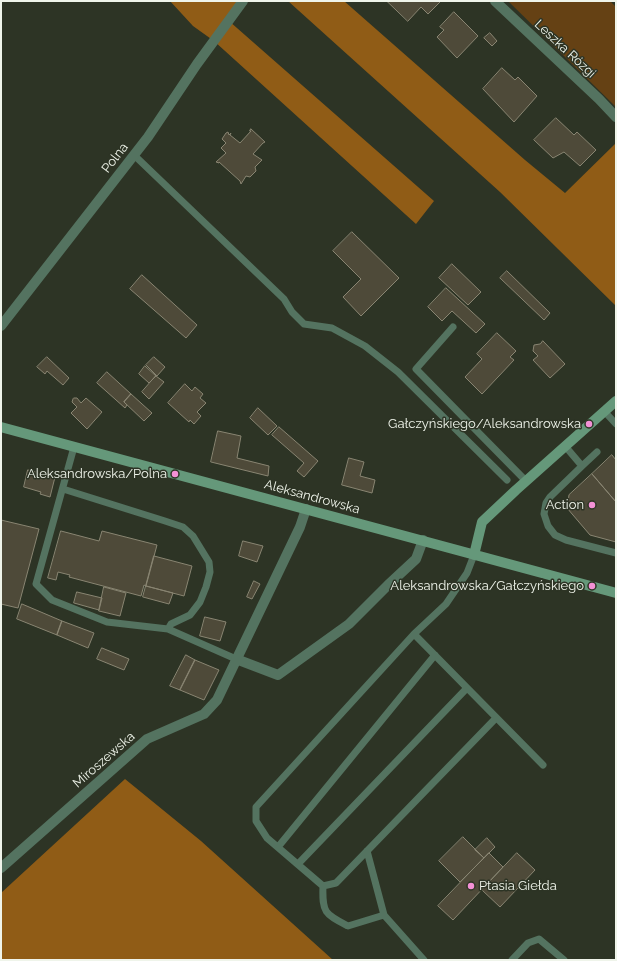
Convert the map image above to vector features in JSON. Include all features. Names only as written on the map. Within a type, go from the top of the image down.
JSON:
[{"type":"main road","points":[[474,555],[482,522],[564,446],[616,401]]},
{"type":"main road","name":"Aleksandrowska","points":[[1,427],[616,593]]},
{"type":"street","name":"Polna","points":[[1,326],[148,137],[197,64],[243,1]]},
{"type":"street","name":"Leszka Rózgi","points":[[495,1],[599,99],[616,117]]},
{"type":"street","name":"Miroszewska","points":[[1,868],[147,739],[204,714],[217,700],[300,527],[306,509]]},
{"type":"street","points":[[236,659],[278,675],[350,624],[416,559],[422,540]]},
{"type":"lane","points":[[134,155],[284,299],[292,312],[304,324],[332,328],[365,346],[398,372],[507,480]]},
{"type":"lane","points":[[453,327],[416,369],[526,481]]},
{"type":"lane","points":[[604,411],[616,424]]},
{"type":"lane","points":[[564,446],[582,466]]},
{"type":"lane","points":[[74,447],[36,584],[52,600],[108,622],[168,629],[236,659]]},
{"type":"lane","points":[[597,452],[550,497],[546,503],[544,514],[548,526],[555,535],[566,540],[616,553]]},
{"type":"lane","points":[[63,489],[183,527],[193,536],[209,562],[210,572],[206,588],[200,602],[190,615],[171,624],[168,629]]},
{"type":"lane","points":[[323,886],[267,838],[256,821],[256,807],[414,634],[446,604],[467,573],[474,555]]},
{"type":"lane","points":[[414,634],[543,765]]},
{"type":"lane","points":[[278,848],[435,655]]},
{"type":"lane","points":[[298,864],[467,688]]},
{"type":"lane","points":[[323,886],[336,883],[496,718]]},
{"type":"lane","points":[[367,851],[384,915],[424,960]]},
{"type":"lane","points":[[323,886],[322,904],[330,917],[348,926],[384,915]]},
{"type":"lane","points":[[512,960],[528,943],[540,939],[564,960]]},
{"type":"shaded area","points":[[170,1],[244,1],[229,21],[434,201],[416,224],[214,41],[193,26]]},
{"type":"shaded area","points":[[288,1],[344,1],[525,160],[565,193],[616,143],[616,306],[500,192]]},
{"type":"shaded area","points":[[508,1],[610,1],[616,7],[616,107]]},
{"type":"shaded area","points":[[125,779],[201,841],[333,960],[1,960],[1,893]]},
{"type":"building","points":[[387,1],[441,1],[428,14],[421,7],[408,21]]},
{"type":"building","points":[[454,12],[478,36],[457,58],[437,37],[444,30],[440,27]]},
{"type":"building","points":[[490,33],[497,41],[492,46],[484,38]]},
{"type":"building","points":[[502,68],[515,80],[518,77],[537,96],[514,122],[483,89]]},
{"type":"building","points":[[556,118],[574,135],[577,132],[596,150],[580,166],[564,152],[553,158],[534,140]]},
{"type":"building","points":[[251,129],[265,142],[253,154],[262,160],[255,167],[256,171],[250,177],[246,176],[241,184],[240,181],[219,162],[216,162],[226,153],[221,148],[226,143],[222,139],[226,133],[228,132],[229,135],[231,133],[230,135],[240,143],[251,131]]},
{"type":"building","points":[[352,232],[399,278],[361,316],[343,297],[361,279],[333,251]]},
{"type":"building","points":[[452,264],[481,292],[468,305],[439,278]]},
{"type":"building","points":[[507,271],[550,313],[544,320],[500,278]]},
{"type":"building","points":[[142,275],[197,325],[186,338],[130,289]]},
{"type":"building","points":[[446,288],[485,324],[476,333],[452,311],[442,321],[428,307]]},
{"type":"building","points":[[497,333],[516,351],[510,357],[514,360],[482,394],[465,377],[482,359],[477,354]]},
{"type":"building","points":[[543,341],[565,364],[550,378],[533,360],[538,356],[533,351],[534,345],[540,344]]},
{"type":"building","points":[[47,357],[69,378],[63,385],[47,371],[45,374],[37,367]]},
{"type":"building","points":[[154,357],[165,367],[157,376],[146,365]]},
{"type":"building","points":[[145,366],[156,376],[149,383],[139,374]]},
{"type":"building","points":[[107,372],[131,394],[124,402],[127,405],[125,408],[97,383]]},
{"type":"building","points":[[156,376],[164,382],[149,399],[142,392]]},
{"type":"building","points":[[185,384],[192,391],[195,387],[203,394],[200,398],[206,403],[197,412],[201,416],[194,424],[190,420],[189,422],[168,403]]},
{"type":"building","points":[[131,394],[152,413],[144,421],[124,402]]},
{"type":"building","points":[[74,398],[77,398],[81,403],[86,398],[102,412],[87,429],[71,413],[77,407],[72,402]]},
{"type":"building","points":[[258,408],[277,426],[268,435],[250,418]]},
{"type":"building","points":[[279,427],[318,461],[304,477],[297,471],[304,463],[272,435]]},
{"type":"building","points":[[218,431],[241,436],[237,458],[269,466],[268,476],[211,462]]},
{"type":"building","points":[[612,455],[616,460],[616,502],[592,474]]},
{"type":"building","points":[[349,458],[364,462],[360,476],[375,480],[372,493],[342,485]]},
{"type":"building","points":[[28,470],[55,477],[50,497],[40,494],[41,492],[24,487]]},
{"type":"building","name":"Action","points":[[592,474],[616,502],[616,542],[590,535],[567,508],[569,495]]},
{"type":"building","points":[[1,520],[39,529],[18,608],[1,604]]},
{"type":"building","points":[[61,531],[99,541],[102,531],[157,545],[146,586],[144,585],[141,596],[69,577],[70,575],[58,572],[56,580],[48,578]]},
{"type":"building","points":[[243,541],[263,546],[257,562],[239,556]]},
{"type":"building","points":[[154,556],[192,566],[184,596],[146,586]]},
{"type":"building","points":[[254,581],[260,584],[252,599],[247,597]]},
{"type":"building","points":[[146,586],[173,593],[169,604],[143,597]]},
{"type":"building","points":[[104,587],[126,593],[120,616],[99,611]]},
{"type":"building","points":[[77,592],[102,598],[99,610],[74,603]]},
{"type":"building","points":[[22,604],[62,621],[57,635],[17,619]]},
{"type":"building","points":[[205,617],[226,622],[220,641],[200,636]]},
{"type":"building","points":[[62,621],[94,633],[88,648],[57,635]]},
{"type":"building","points":[[102,648],[129,659],[124,670],[97,659]]},
{"type":"building","points":[[186,655],[195,660],[180,690],[170,686]]},
{"type":"building","points":[[195,660],[219,670],[204,700],[180,690]]},
{"type":"building","points":[[463,837],[484,858],[460,882],[439,861]]},
{"type":"building","points":[[487,838],[495,847],[484,858],[475,850]]},
{"type":"building","name":"Ptasia Giełda","points":[[489,853],[503,867],[453,920],[438,906]]},
{"type":"building","points":[[517,853],[535,870],[500,907],[482,890]]},
{"type":"place","name":"Gałczyńskiego/Aleksandrowska","points":[[589,424]]},
{"type":"place","name":"Aleksandrowska/Polna","points":[[175,474]]},
{"type":"place","name":"Action","points":[[592,505]]},
{"type":"place","name":"Aleksandrowska/Gałczyńskiego","points":[[592,586]]},
{"type":"place","name":"Ptasia Giełda","points":[[471,886]]}]
